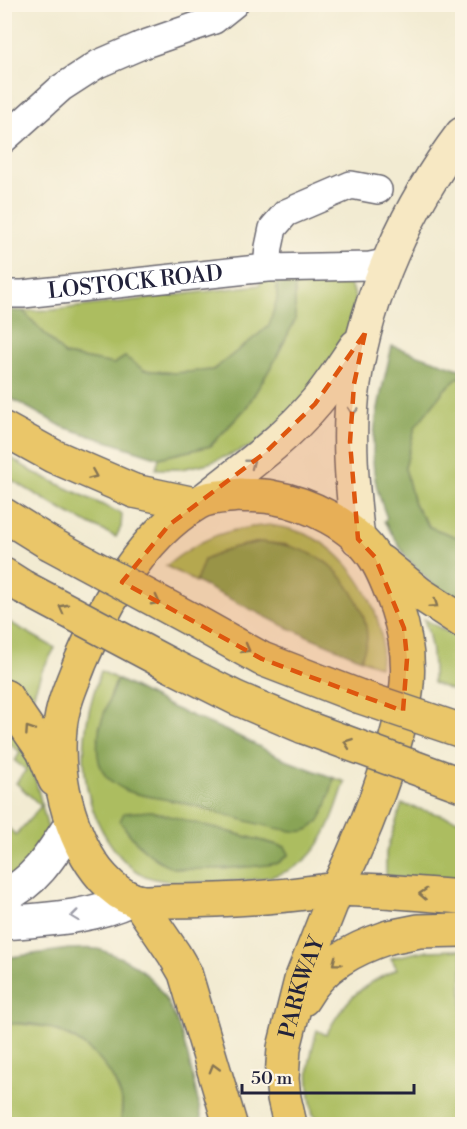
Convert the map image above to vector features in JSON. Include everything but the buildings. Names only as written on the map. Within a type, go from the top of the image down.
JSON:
[{"type":"highway","points":[[4,429],[53,456],[134,491],[200,502],[240,495],[271,497],[297,503],[339,524],[419,593],[462,621]]},
{"type":"highway","points":[[68,812],[58,760],[60,725],[67,694],[88,644],[124,578],[148,545],[169,525],[200,502]]},
{"type":"highway","points":[[4,515],[50,543],[262,659],[358,696],[462,730]]},
{"type":"highway","name":"PARKWAY","points":[[290,1125],[282,1079],[284,1048],[304,971],[337,889],[371,816],[399,728],[406,692],[407,659],[404,628],[393,596],[367,548]]},
{"type":"highway","points":[[14,581],[236,698],[304,727],[462,784]]},
{"type":"highway","points":[[5,696],[43,751],[88,859],[114,888],[134,900],[174,954],[185,974],[230,1125]]},
{"type":"highway","points":[[134,900],[193,901],[308,894],[337,889],[462,897]]},
{"type":"highway","points":[[292,1019],[320,974],[341,957],[364,945],[389,937],[419,931],[462,930]]},
{"type":"main road","points":[[367,548],[350,442],[354,384],[365,333],[390,262],[416,205],[439,164],[462,134]]},
{"type":"main road","points":[[200,502],[266,452],[315,404],[335,379],[365,333]]},
{"type":"street","points":[[4,139],[61,88],[99,64],[142,45],[214,20],[234,4]]},
{"type":"street","points":[[267,268],[273,228],[286,213],[351,185],[378,190]]},
{"type":"street","name":"LOSTOCK ROAD","points":[[4,294],[23,294],[267,268],[370,267],[390,262]]},
{"type":"street","points":[[4,896],[33,877],[68,812]]},
{"type":"street","points":[[4,923],[92,914],[134,900]]},
{"type":"highlighted area","points":[[365,333],[354,384],[350,442],[358,539],[375,557],[404,628],[407,659],[403,711],[262,659],[122,582],[169,525],[266,452],[315,404]]},
{"type":"green space","points":[[259,269],[277,271],[277,299],[269,326],[213,370],[174,373],[144,370],[125,357],[114,364],[65,355],[23,311],[53,310],[260,285]]},
{"type":"green space","points":[[277,271],[295,271],[295,320],[274,362],[246,408],[210,446],[159,458],[63,427],[5,395],[5,310],[23,311],[65,355],[114,364],[125,357],[144,370],[174,373],[213,370],[269,326],[277,299]]},
{"type":"green space","points":[[295,271],[346,279],[354,292],[356,308],[347,339],[328,374],[255,445],[209,463],[181,469],[156,469],[159,458],[211,446],[246,408],[274,362],[295,320]]},
{"type":"green space","points":[[392,346],[462,370],[462,375],[445,389],[415,427],[405,468],[414,504],[429,527],[462,539],[462,604],[432,584],[406,557],[384,521],[387,518],[377,487],[373,467],[373,450],[380,396]]},
{"type":"green space","points":[[462,375],[462,539],[430,527],[414,504],[405,468],[415,427],[445,389]]},
{"type":"green space","points":[[5,454],[33,472],[122,514],[121,527],[116,537],[69,514],[5,476]]},
{"type":"green space","points":[[270,525],[294,530],[328,547],[341,558],[363,586],[377,618],[381,634],[380,667],[361,659],[367,638],[289,545],[260,542],[231,548],[204,560],[196,582],[166,566],[191,548],[215,536],[240,529]]},
{"type":"green space","points":[[260,542],[307,552],[323,561],[342,578],[357,601],[366,625],[367,640],[361,659],[284,626],[196,582],[204,560],[231,548]]},
{"type":"green space","points":[[4,619],[55,648],[42,671],[30,704],[5,680]]},
{"type":"green space","points":[[424,619],[462,640],[462,694],[433,683],[432,651]]},
{"type":"green space","points":[[101,671],[117,679],[99,728],[126,790],[281,829],[304,831],[326,807],[334,778],[345,782],[331,821],[317,847],[302,863],[292,869],[259,879],[177,882],[157,880],[138,872],[114,849],[101,829],[92,807],[84,762],[88,716]],"holes":[[[216,828],[285,847],[289,854],[280,862],[225,869],[174,868]]]},
{"type":"green space","points":[[117,679],[169,706],[288,761],[334,778],[325,809],[317,823],[304,831],[281,829],[185,803],[134,793],[115,784],[105,775],[97,752],[100,727]]},
{"type":"green space","points":[[5,711],[31,762],[52,845],[5,887],[5,825],[16,835],[41,806],[16,783],[26,770],[15,761],[20,752],[5,740]]},
{"type":"green space","points":[[402,804],[462,821],[462,885],[386,876],[386,852]]},
{"type":"green space","points":[[151,811],[285,847],[289,854],[278,863],[257,866],[207,869],[171,867],[142,848],[120,821],[124,813]]},
{"type":"green space","points":[[69,949],[99,949],[114,955],[136,966],[154,983],[168,1003],[178,1026],[193,1076],[203,1124],[121,1124],[121,1097],[114,1080],[91,1051],[59,1031],[23,1024],[5,1025],[5,958]]},
{"type":"green space","points":[[462,950],[462,1124],[319,1124],[318,1118],[313,1115],[309,1091],[309,1063],[317,1030],[326,1035],[340,1012],[355,995],[373,981],[397,969],[391,958],[423,951]]},
{"type":"green space","points":[[12,1023],[48,1027],[80,1042],[107,1065],[122,1098],[121,1124],[5,1124],[5,1025]]}]
